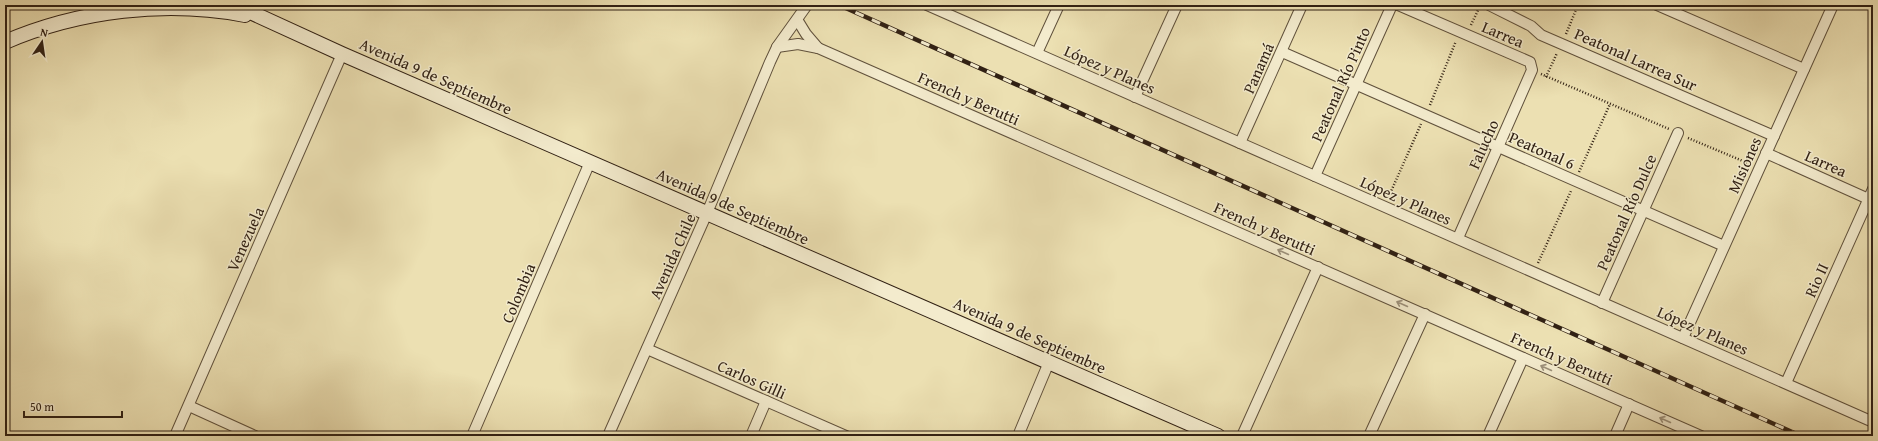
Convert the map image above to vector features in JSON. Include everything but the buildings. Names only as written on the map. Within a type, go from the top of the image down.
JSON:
[{"type":"street","name":"Avenida 9 de Septiembre","points":[[235,5],[342,54],[1218,436]]},
{"type":"street","name":"Avenida Chile","points":[[608,436],[707,213],[777,47],[798,21],[807,5]]},
{"type":"street","points":[[1037,53],[1059,5]]},
{"type":"street","points":[[1135,97],[1177,5]]},
{"type":"street","name":"Panamá","points":[[1240,143],[1302,5]]},
{"type":"street","name":"Peatonal Río Pinto","points":[[1315,176],[1392,5]]},
{"type":"street","name":"Larrea","points":[[1398,5],[1467,35],[1531,66]]},
{"type":"street","name":"Peatonal Larrea Sur","points":[[1489,5],[1531,26],[1542,35],[1774,136]]},
{"type":"street","points":[[1657,5],[1804,70]]},
{"type":"street","name":"Misiones","points":[[1683,338],[1833,5]]},
{"type":"street","name":"López y Planes","points":[[932,6],[1873,422]]},
{"type":"street","points":[[5,42],[51,25],[121,8],[192,7],[216,9],[266,19]]},
{"type":"street","name":"French y Berutti","points":[[798,21],[806,34],[818,48]]},
{"type":"street","name":"French y Berutti","points":[[777,47],[798,44],[818,48],[1701,436]]},
{"type":"street","name":"Peatonal 6","points":[[1282,52],[1724,246]]},
{"type":"street","name":"Venezuela","points":[[175,436],[342,54]]},
{"type":"street","name":"Falucho","points":[[1458,238],[1531,66]]},
{"type":"street","name":"Peatonal Río Dulce","points":[[1602,302],[1678,133]]},
{"type":"street","name":"Larrea","points":[[1766,153],[1871,200]]},
{"type":"street","name":"Colombia","points":[[472,436],[590,162]]},
{"type":"street","name":"Rio II","points":[[1786,383],[1871,200],[1873,189]]},
{"type":"street","points":[[1242,436],[1318,267]]},
{"type":"street","points":[[1368,436],[1426,314]]},
{"type":"street","name":"Carlos Gilli","points":[[647,349],[846,436]]},
{"type":"street","points":[[1488,436],[1523,358]]},
{"type":"street","points":[[1018,436],[1049,362]]},
{"type":"street","points":[[751,436],[766,401]]},
{"type":"street","points":[[1615,436],[1629,404]]},
{"type":"street","points":[[189,406],[255,436]]},
{"type":"path","points":[[1467,35],[1480,5]]},
{"type":"path","points":[[1531,66],[1678,133],[1760,168]]},
{"type":"railway","points":[[839,5],[1801,436]]}]
